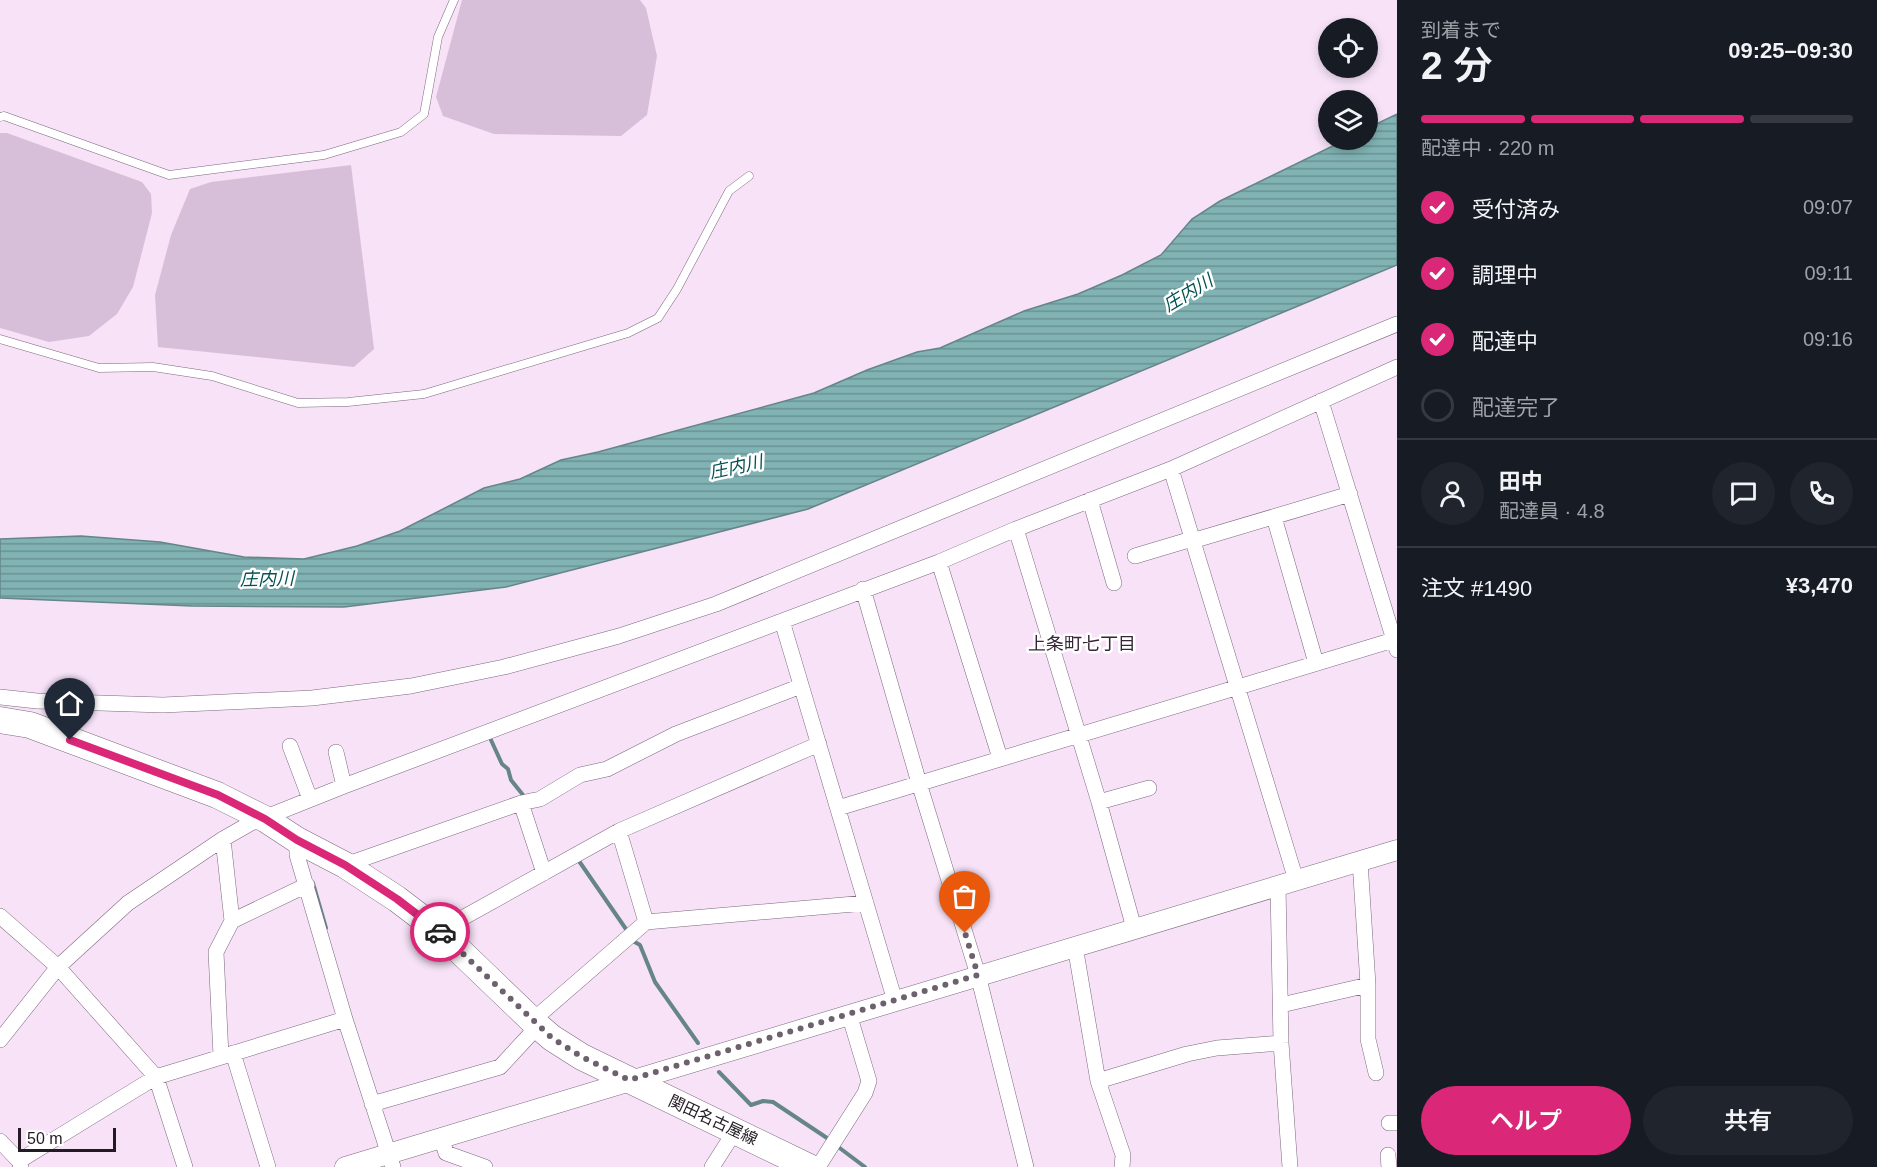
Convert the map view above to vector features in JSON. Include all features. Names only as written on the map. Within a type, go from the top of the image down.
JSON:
[{"type":"main road","name":"関田名古屋線","points":[[0,720],[30,725],[158,772],[218,795],[265,819],[297,840],[345,865],[397,899],[439,931],[552,1038],[582,1057],[809,1167]]},
{"type":"street","points":[[0,697],[37,701],[163,705],[312,698],[411,686],[504,667],[608,639],[716,604],[1397,324]]},
{"type":"street","points":[[0,1040],[58,967],[128,903],[250,823],[939,562],[1016,529],[1171,469],[1397,367]]},
{"type":"street","points":[[838,808],[1316,663],[1396,643],[1321,401]]},
{"type":"street","points":[[1171,469],[1237,687],[1287,883],[1281,1043],[1290,1167]]},
{"type":"street","points":[[1135,556],[1350,494]]},
{"type":"street","points":[[1090,500],[1114,583]]},
{"type":"street","points":[[1274,517],[1316,663]]},
{"type":"street","points":[[1016,529],[1099,802],[1134,928]]},
{"type":"street","points":[[939,562],[1000,758]]},
{"type":"street","points":[[863,589],[978,975],[1026,1167]]},
{"type":"street","points":[[782,621],[894,1001]]},
{"type":"street","points":[[345,865],[521,803],[540,800],[580,775],[607,770],[676,734],[801,686]]},
{"type":"street","points":[[439,931],[619,831],[819,744]]},
{"type":"street","points":[[290,746],[310,799]]},
{"type":"street","points":[[336,752],[344,786]]},
{"type":"street","points":[[1099,802],[1149,788]]},
{"type":"street","points":[[521,803],[544,873]]},
{"type":"street","points":[[619,831],[646,922]]},
{"type":"street","points":[[223,839],[232,921],[216,952],[227,1055],[268,1167]]},
{"type":"street","points":[[297,840],[297,855],[345,1019],[391,1160]]},
{"type":"street","points":[[345,1167],[391,1160],[441,1137],[1397,850]]},
{"type":"street","points":[[1360,861],[1368,985],[1368,1039],[1376,1073]]},
{"type":"street","points":[[232,921],[307,885]]},
{"type":"street","points":[[372,1104],[500,1067],[535,1023],[646,922],[866,903]]},
{"type":"street","points":[[0,916],[58,967],[156,1077],[185,1167]]},
{"type":"street","points":[[1075,946],[1098,1082],[1122,1155],[1122,1167]]},
{"type":"street","points":[[1281,1005],[1368,985]]},
{"type":"street","points":[[818,1167],[866,1093],[869,1081],[849,1014]]},
{"type":"street","points":[[0,1141],[20,1164],[156,1077],[345,1019]]},
{"type":"street","points":[[1098,1082],[1187,1053],[1281,1043]]},
{"type":"street","points":[[712,1167],[735,1131]]},
{"type":"street","points":[[441,1137],[446,1153],[485,1167]]},
{"type":"lane","points":[[0,117],[4,116],[169,175],[324,155],[400,132],[424,114],[438,37],[454,0]]},
{"type":"lane","points":[[0,339],[99,368],[153,367],[212,376],[298,403],[348,402],[424,394],[628,333],[658,318],[677,289],[729,191],[749,176]]},
{"type":"shaded area","points":[[462,0],[640,0],[646,8],[657,56],[647,115],[621,136],[494,134],[443,116],[436,97]]},
{"type":"shaded area","points":[[0,133],[7,133],[142,182],[151,194],[152,213],[133,287],[117,314],[89,336],[49,342],[0,328]]},
{"type":"shaded area","points":[[351,165],[374,349],[354,367],[158,347],[155,295],[171,235],[190,189],[211,182]]},
{"type":"water","name":"庄内川","points":[[1397,114],[1397,265],[808,509],[506,587],[344,607],[192,606],[0,598],[0,539],[81,536],[160,542],[244,557],[304,559],[357,546],[400,531],[484,488],[520,479],[561,460],[814,393],[917,352],[940,348],[1024,311],[1078,294],[1122,275],[1161,255],[1192,219],[1220,201],[1325,150],[1378,150],[1378,123]]},
{"type":"waterway","points":[[491,740],[502,764],[508,769],[511,780],[523,795]]},
{"type":"waterway","points":[[579,861],[628,932]]},
{"type":"waterway","points":[[313,883],[326,928]]},
{"type":"waterway","points":[[633,941],[640,945],[655,982],[698,1043]]},
{"type":"waterway","points":[[719,1072],[751,1105],[763,1101],[773,1102],[830,1140]]},
{"type":"waterway","points":[[837,1146],[865,1167]]},
{"type":"way so far","points":[[440,932],[552,1038],[582,1057],[629,1080],[978,975],[965,933]]},
{"type":"district","name":"上条町七丁目","points":[[1082,644]]},
{"type":"route","points":[[70,740],[218,795],[265,819],[297,840],[345,865],[397,899],[440,932]]}]
